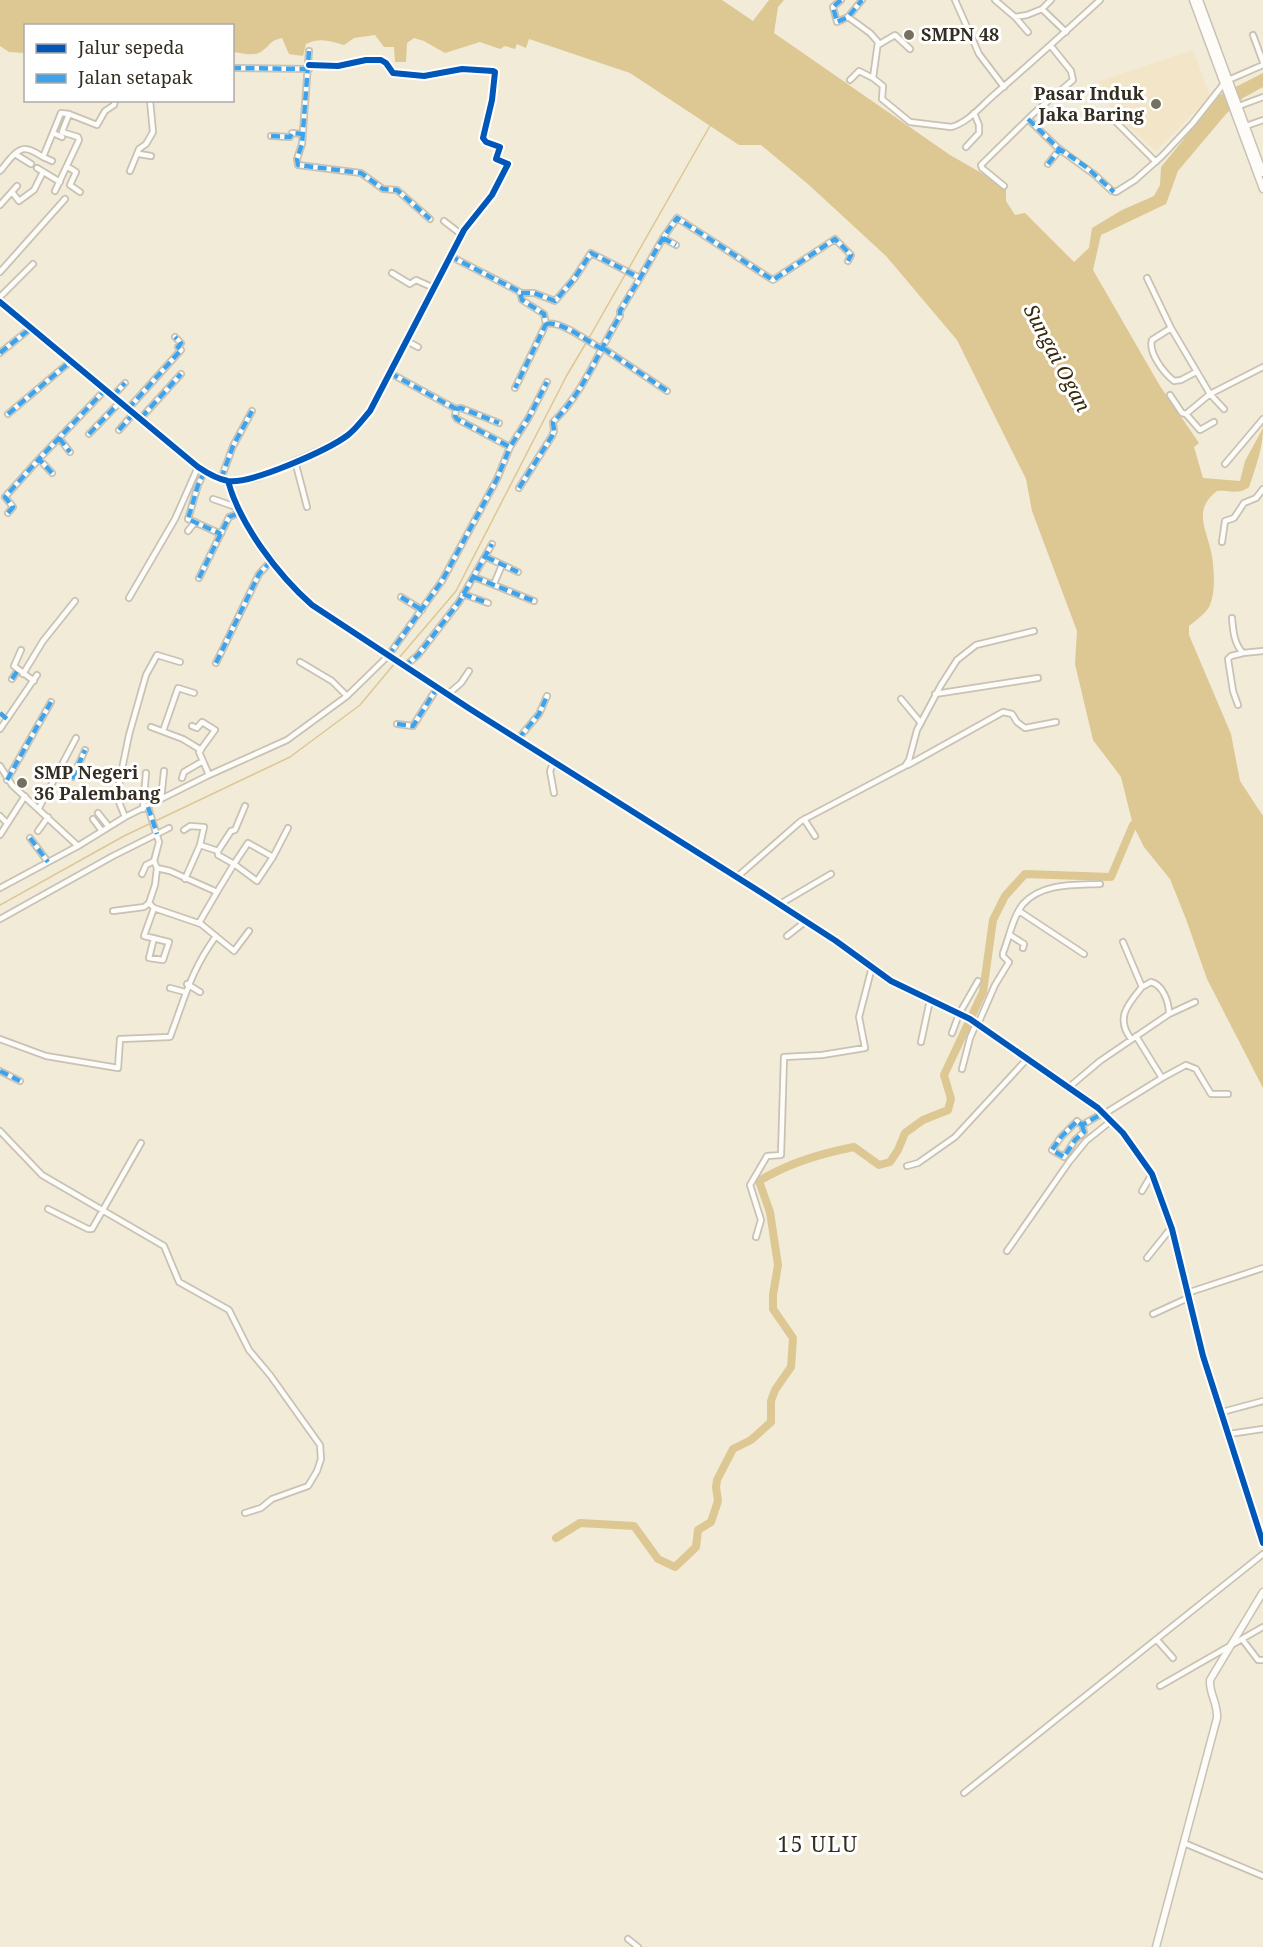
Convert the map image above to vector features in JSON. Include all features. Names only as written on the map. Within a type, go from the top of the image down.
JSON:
[{"type":"street","points":[[841,0],[833,7],[837,22],[848,17],[862,0]]},
{"type":"street","points":[[955,0],[979,54],[1004,87]]},
{"type":"street","points":[[996,0],[1028,32]]},
{"type":"street","points":[[1015,17],[1042,9],[1051,0]]},
{"type":"street","points":[[1089,0],[1094,5]]},
{"type":"street","points":[[850,80],[860,71],[873,78],[883,86],[882,99],[910,122],[951,127],[974,113],[1100,0]]},
{"type":"street","points":[[1192,0],[1246,126],[1263,173]]},
{"type":"street","points":[[1199,0],[1226,81]]},
{"type":"street","points":[[1042,9],[1066,32]]},
{"type":"street","points":[[848,17],[870,33],[878,45],[873,78]]},
{"type":"street","points":[[878,45],[895,35],[910,50]]},
{"type":"street","points":[[1028,120],[1114,192],[1121,190],[1156,162],[1192,124],[1226,81],[1263,64],[1253,35]]},
{"type":"street","points":[[1004,186],[981,165],[1073,79],[1071,71],[1051,46]]},
{"type":"street","points":[[309,51],[303,134],[297,156],[299,166],[357,172],[383,189],[396,190],[430,219]]},
{"type":"street","points":[[0,302],[202,469],[224,480],[256,478],[338,442],[356,428],[370,411],[462,235],[492,195],[508,164],[496,159],[500,147],[486,142],[483,138],[492,100],[495,72],[462,69],[431,75],[395,74],[381,60],[366,60],[338,66],[234,68]]},
{"type":"street","points":[[1237,106],[1263,97]]},
{"type":"street","points":[[43,157],[60,114],[69,114],[97,125],[105,111],[115,102]]},
{"type":"street","points":[[130,171],[139,154],[139,149],[146,144],[153,132],[150,102]]},
{"type":"street","points":[[1237,106],[1263,189]]},
{"type":"street","points":[[966,147],[978,135],[979,125],[974,113]]},
{"type":"street","points":[[55,190],[79,140],[78,137],[62,132],[69,114]]},
{"type":"street","points":[[1108,114],[1156,162]]},
{"type":"street","points":[[1246,126],[1263,120]]},
{"type":"street","points":[[53,134],[62,137]]},
{"type":"street","points":[[271,136],[303,134]]},
{"type":"street","points":[[0,171],[15,154],[26,149],[52,161]]},
{"type":"street","points":[[1048,164],[1060,149]]},
{"type":"street","points":[[15,154],[31,164]]},
{"type":"street","points":[[139,154],[151,156]]},
{"type":"street","points":[[68,167],[76,172],[70,183],[71,186],[80,192]]},
{"type":"street","points":[[37,168],[60,182]]},
{"type":"street","points":[[12,192],[20,201],[34,190],[43,172]]},
{"type":"street","points":[[0,205],[17,186]]},
{"type":"street","points":[[0,272],[65,199]]},
{"type":"street","points":[[519,488],[552,436],[553,422],[566,410],[598,360],[601,348],[620,316],[620,311],[638,277],[678,218],[774,280],[834,240],[851,255],[848,261]]},
{"type":"street","points":[[444,221],[462,235]]},
{"type":"street","points":[[663,238],[676,245]]},
{"type":"street","points":[[450,256],[521,293],[531,292],[555,302],[574,279],[590,253],[638,277]]},
{"type":"street","points":[[0,297],[33,264]]},
{"type":"street","points":[[392,273],[410,284],[416,280],[434,288]]},
{"type":"street","points":[[1147,278],[1171,328],[1196,372],[1224,409]]},
{"type":"street","points":[[515,388],[546,324],[544,314],[522,300],[521,293]]},
{"type":"street","points":[[546,324],[552,323],[601,348],[667,391]]},
{"type":"street","points":[[0,353],[31,328]]},
{"type":"street","points":[[1171,328],[1152,340],[1150,345],[1152,351],[1174,381],[1196,372]]},
{"type":"street","points":[[119,430],[131,411],[181,350],[178,346],[181,343],[175,337]]},
{"type":"street","points":[[407,340],[418,347]]},
{"type":"street","points":[[8,414],[71,362]]},
{"type":"street","points":[[1186,414],[1210,393],[1263,367]]},
{"type":"street","points":[[390,373],[456,409],[461,408],[499,423]]},
{"type":"street","points":[[141,418],[166,394],[181,374]]},
{"type":"street","points":[[0,888],[78,846],[125,817],[287,740],[346,696],[390,658],[442,581],[497,479],[510,447],[548,382]]},
{"type":"street","points":[[113,396],[125,383]]},
{"type":"street","points":[[8,513],[13,507],[5,497],[105,390]]},
{"type":"street","points":[[1170,395],[1182,413],[1186,414],[1200,430],[1214,422]]},
{"type":"street","points":[[89,434],[120,402]]},
{"type":"street","points":[[456,409],[457,419],[510,447]]},
{"type":"street","points":[[252,411],[233,446],[224,480],[252,534],[299,594],[312,605],[447,695],[780,904],[891,981],[973,1021],[1103,1113],[1123,1133],[1152,1174],[1171,1227],[1203,1356],[1263,1544]]},
{"type":"street","points":[[1224,464],[1263,419]]},
{"type":"street","points":[[59,438],[70,452]]},
{"type":"street","points":[[39,459],[52,473]]},
{"type":"street","points":[[295,462],[307,507]]},
{"type":"street","points":[[202,469],[188,519],[221,534]]},
{"type":"street","points":[[129,598],[202,469]]},
{"type":"street","points":[[1222,542],[1225,521],[1234,518],[1244,503],[1256,498],[1263,489]]},
{"type":"street","points":[[213,499],[238,510]]},
{"type":"street","points":[[199,578],[230,517],[238,510]]},
{"type":"street","points":[[188,531],[195,522]]},
{"type":"street","points":[[404,667],[418,655],[459,602],[492,544]]},
{"type":"street","points":[[486,557],[518,572]]},
{"type":"street","points":[[216,663],[259,574],[272,560]]},
{"type":"street","points":[[489,592],[502,565]]},
{"type":"street","points":[[474,577],[534,601]]},
{"type":"street","points":[[463,595],[488,603]]},
{"type":"street","points":[[401,597],[422,610]]},
{"type":"street","points":[[12,679],[20,672],[75,601]]},
{"type":"street","points":[[1232,618],[1237,644],[1243,653]]},
{"type":"street","points":[[905,766],[935,694],[949,671],[965,652],[976,645],[1034,631]]},
{"type":"street","points":[[21,650],[14,665],[34,681]]},
{"type":"street","points":[[1238,705],[1233,691],[1228,659],[1243,653],[1263,651]]},
{"type":"street","points":[[125,817],[118,804],[117,794],[130,733],[147,675],[156,655],[180,662]]},
{"type":"street","points":[[300,662],[332,681],[346,696]]},
{"type":"street","points":[[447,695],[469,671]]},
{"type":"street","points":[[0,729],[37,675]]},
{"type":"street","points":[[935,694],[1038,678]]},
{"type":"street","points":[[163,731],[178,688],[194,693]]},
{"type":"street","points":[[397,724],[402,723],[414,729],[437,688]]},
{"type":"street","points":[[518,739],[540,712],[547,696]]},
{"type":"street","points":[[901,699],[921,723]]},
{"type":"street","points":[[7,780],[51,702]]},
{"type":"street","points":[[737,877],[804,819],[1003,712],[1012,714],[1025,728],[1056,722]]},
{"type":"street","points":[[0,713],[7,719]]},
{"type":"street","points":[[192,726],[197,728],[202,722],[215,730],[199,753],[210,775]]},
{"type":"street","points":[[152,727],[185,740],[201,750]]},
{"type":"street","points":[[39,808],[76,738]]},
{"type":"street","points":[[59,772],[73,777],[86,750]]},
{"type":"street","points":[[554,761],[550,771],[554,793]]},
{"type":"street","points":[[182,778],[184,772],[203,762]]},
{"type":"street","points":[[0,766],[7,780],[78,846]]},
{"type":"street","points":[[161,799],[164,771]]},
{"type":"street","points":[[113,911],[144,907],[149,903],[157,868],[154,861],[159,842],[151,817],[145,808],[146,772]]},
{"type":"street","points":[[0,835],[25,796]]},
{"type":"street","points":[[218,851],[231,831],[235,830],[245,806]]},
{"type":"street","points":[[98,813],[109,827]]},
{"type":"street","points":[[0,816],[7,823]]},
{"type":"street","points":[[38,831],[48,817]]},
{"type":"street","points":[[93,819],[102,831]]},
{"type":"street","points":[[804,819],[815,836]]},
{"type":"street","points":[[184,830],[190,826],[204,827],[200,845],[185,879]]},
{"type":"street","points":[[0,919],[169,828]]},
{"type":"street","points":[[200,845],[207,844],[218,851],[218,855],[257,881],[288,828]]},
{"type":"street","points":[[30,838],[48,862]]},
{"type":"street","points":[[199,923],[248,843],[273,857]]},
{"type":"street","points":[[142,874],[146,865],[154,861]]},
{"type":"street","points":[[157,868],[170,871],[217,892]]},
{"type":"street","points":[[780,904],[831,874]]},
{"type":"street","points":[[962,1068],[973,1021],[1009,962],[1003,954],[1023,904],[1048,888],[1100,884]]},
{"type":"street","points":[[149,903],[154,908],[199,923],[234,951],[249,931]]},
{"type":"street","points":[[154,908],[144,936],[154,938],[170,943],[162,960],[149,958],[154,938]]},
{"type":"street","points":[[1019,911],[1084,954]]},
{"type":"street","points":[[787,936],[806,921]]},
{"type":"street","points":[[1010,935],[1025,945],[1023,948]]},
{"type":"street","points":[[0,1040],[46,1056],[118,1068],[120,1039],[170,1037],[187,984],[200,959],[216,936]]},
{"type":"street","points":[[1123,942],[1142,987]]},
{"type":"street","points":[[756,1237],[762,1220],[750,1186],[765,1159],[781,1155],[784,1057],[822,1055],[865,1047],[859,1018],[872,967]]},
{"type":"street","points":[[952,1033],[959,1014],[978,981]]},
{"type":"street","points":[[1161,1078],[1133,1038],[1125,1031],[1123,1021],[1126,1009],[1142,987],[1152,982],[1158,984],[1169,1014]]},
{"type":"street","points":[[187,984],[200,992]]},
{"type":"street","points":[[170,988],[185,992]]},
{"type":"street","points":[[921,1042],[930,1000]]},
{"type":"street","points":[[1068,1088],[1100,1061],[1133,1038],[1169,1014],[1195,1002]]},
{"type":"street","points":[[907,1166],[918,1163],[953,1138],[1027,1059]]},
{"type":"street","points":[[1082,1125],[1180,1067],[1189,1065],[1196,1069],[1211,1094],[1228,1094]]},
{"type":"street","points":[[0,1071],[20,1081]]},
{"type":"street","points":[[1008,1251],[1068,1162],[1086,1141],[1111,1121]]},
{"type":"street","points":[[1077,1122],[1082,1125],[1084,1132],[1064,1157],[1052,1150],[1062,1136],[1077,1122]]},
{"type":"street","points":[[0,1131],[42,1175],[164,1246],[180,1284],[227,1309],[247,1348],[269,1373],[320,1445],[321,1457],[317,1471],[309,1485],[272,1499],[261,1508],[245,1514]]},
{"type":"street","points":[[48,1209],[92,1229],[141,1143]]},
{"type":"street","points":[[1142,1191],[1152,1174]]},
{"type":"street","points":[[1147,1258],[1171,1227]]},
{"type":"street","points":[[1153,1314],[1188,1295],[1263,1268]]},
{"type":"street","points":[[1221,1412],[1263,1401]]},
{"type":"street","points":[[1229,1434],[1263,1429]]},
{"type":"street","points":[[964,1793],[1158,1641],[1263,1554]]},
{"type":"street","points":[[1156,1947],[1217,1714],[1217,1704],[1209,1686],[1210,1680],[1263,1592]]},
{"type":"street","points":[[1160,1686],[1263,1627]]},
{"type":"street","points":[[1242,1639],[1258,1660],[1263,1660]]},
{"type":"street","points":[[1158,1641],[1173,1658]]},
{"type":"street","points":[[1184,1843],[1263,1876]]},
{"type":"street","points":[[628,1939],[638,1947]]},
{"type":"shaded area","name":"Pasar Induk Jaka Baring","points":[[1193,50],[1210,96],[1156,151],[1112,112],[1099,81]]},
{"type":"water","name":"Sungai Ogan","points":[[0,0],[722,0],[753,21],[769,0],[784,0],[778,7],[774,33],[950,155],[1006,187],[1006,201],[1015,215],[1025,213],[1074,262],[1089,248],[1092,228],[1122,210],[1154,196],[1160,185],[1161,167],[1220,95],[1263,73],[1263,87],[1243,98],[1226,114],[1178,171],[1166,204],[1101,235],[1093,270],[1160,386],[1199,443],[1194,447],[1203,478],[1240,481],[1245,461],[1263,428],[1257,465],[1249,487],[1238,492],[1217,491],[1205,506],[1203,522],[1212,556],[1214,588],[1209,607],[1189,626],[1189,635],[1231,734],[1240,781],[1263,816],[1263,1088],[1207,979],[1170,879],[1144,847],[1133,825],[1121,777],[1093,740],[1075,664],[1077,631],[1032,511],[1026,479],[957,340],[886,256],[809,185],[761,145],[739,145],[630,73],[529,39],[526,48],[517,44],[515,49],[505,46],[500,49],[480,42],[445,53],[414,38],[407,43],[406,62],[395,62],[394,47],[384,47],[375,35],[354,38],[344,45],[325,40],[311,42],[306,44],[303,56],[289,54],[282,38],[256,54],[234,52],[234,24],[24,24],[24,53],[9,52],[0,46]]},
{"type":"waterway","points":[[589,338],[711,124]]},
{"type":"waterway","points":[[398,659],[456,591],[567,375],[586,343]]},
{"type":"waterway","points":[[0,905],[124,836],[290,757],[360,705],[395,663]]},
{"type":"waterway","points":[[556,1538],[580,1523],[634,1526],[658,1559],[675,1567],[696,1547],[698,1530],[711,1522],[718,1501],[717,1480],[733,1449],[751,1440],[771,1422],[771,1401],[775,1390],[791,1367],[793,1338],[773,1309],[778,1265],[770,1212],[759,1181],[805,1160],[854,1147],[879,1165],[890,1162],[905,1133],[923,1120],[948,1110],[951,1099],[944,1075],[983,992],[993,920],[1005,896],[1025,874],[1111,877],[1133,825]]},
{"type":"marked path","points":[[841,0],[833,7],[837,22],[848,17],[862,0]]},
{"type":"marked path","points":[[309,51],[302,144],[297,159],[298,165],[361,173],[383,189],[397,190],[430,219]]},
{"type":"marked path","points":[[234,68],[309,69]]},
{"type":"marked path","points":[[1028,119],[1058,148],[1086,167],[1114,192]]},
{"type":"marked path","points":[[271,136],[290,137],[292,133],[303,134]]},
{"type":"marked path","points":[[1048,164],[1060,149]]},
{"type":"marked path","points":[[521,293],[534,293],[555,301],[574,279],[591,253],[640,278],[677,218],[773,280],[835,239],[851,255],[848,261]]},
{"type":"marked path","points":[[663,238],[676,245]]},
{"type":"marked path","points":[[450,256],[520,292],[522,300],[544,314],[546,324],[515,388]]},
{"type":"marked path","points":[[519,488],[552,436],[553,422],[582,385],[620,316],[620,311],[640,278]]},
{"type":"marked path","points":[[546,324],[567,328],[602,349]]},
{"type":"marked path","points":[[0,353],[31,328]]},
{"type":"marked path","points":[[128,409],[181,350],[178,347],[181,343],[175,337]]},
{"type":"marked path","points":[[603,348],[667,391]]},
{"type":"marked path","points":[[8,414],[71,361]]},
{"type":"marked path","points":[[390,373],[456,409],[457,419],[510,447],[547,382]]},
{"type":"marked path","points":[[141,418],[181,374]]},
{"type":"marked path","points":[[113,396],[125,383]]},
{"type":"marked path","points":[[52,473],[39,459],[105,390]]},
{"type":"marked path","points":[[89,434],[120,402]]},
{"type":"marked path","points":[[456,409],[461,408],[499,423]]},
{"type":"marked path","points":[[221,479],[233,446],[252,411]]},
{"type":"marked path","points":[[119,430],[134,413]]},
{"type":"marked path","points":[[59,438],[70,452]]},
{"type":"marked path","points":[[388,656],[442,581],[497,479],[510,447]]},
{"type":"marked path","points":[[8,513],[13,507],[5,497],[39,459]]},
{"type":"marked path","points":[[205,471],[198,485],[188,519],[221,534]]},
{"type":"marked path","points":[[199,578],[229,517],[239,513]]},
{"type":"marked path","points":[[404,667],[418,655],[459,602],[492,544]]},
{"type":"marked path","points":[[486,557],[518,572]]},
{"type":"marked path","points":[[216,663],[259,574],[272,560]]},
{"type":"marked path","points":[[474,577],[534,601]]},
{"type":"marked path","points":[[463,594],[488,603]]},
{"type":"marked path","points":[[401,597],[422,610]]},
{"type":"marked path","points":[[12,679],[18,670]]},
{"type":"marked path","points":[[397,724],[413,726],[437,688]]},
{"type":"marked path","points":[[518,739],[539,714],[547,696]]},
{"type":"marked path","points":[[7,780],[51,702]]},
{"type":"marked path","points":[[0,713],[7,719]]},
{"type":"marked path","points":[[59,772],[73,777],[85,750]]},
{"type":"marked path","points":[[148,807],[157,834]]},
{"type":"marked path","points":[[30,838],[48,862]]},
{"type":"marked path","points":[[0,1071],[20,1081]]},
{"type":"marked path","points":[[1082,1125],[1084,1132],[1075,1140],[1064,1157],[1052,1150],[1077,1121],[1082,1125],[1103,1113]]},
{"type":"cycle path","points":[[0,302],[198,467],[220,479],[239,481],[271,472],[308,457],[348,435],[370,411],[464,230],[492,195],[508,164],[496,159],[500,147],[486,142],[483,138],[492,100],[495,72],[493,71],[462,69],[424,76],[393,73],[381,60],[366,60],[338,66],[309,65]]},
{"type":"cycle path","points":[[228,481],[241,515],[251,532],[286,579],[312,605],[470,709],[836,941],[891,981],[970,1019],[1098,1108],[1123,1133],[1152,1174],[1172,1229],[1203,1356],[1263,1543]]},
{"type":"place","name":"SMPN 48","points":[[909,35]]},
{"type":"place","name":"Pasar Induk Jaka Baring","points":[[1156,104]]},
{"type":"place","name":"SMP Negeri 36 Palembang","points":[[22,783]]},
{"type":"district","name":"15 ULU","points":[[818,1845]]}]
